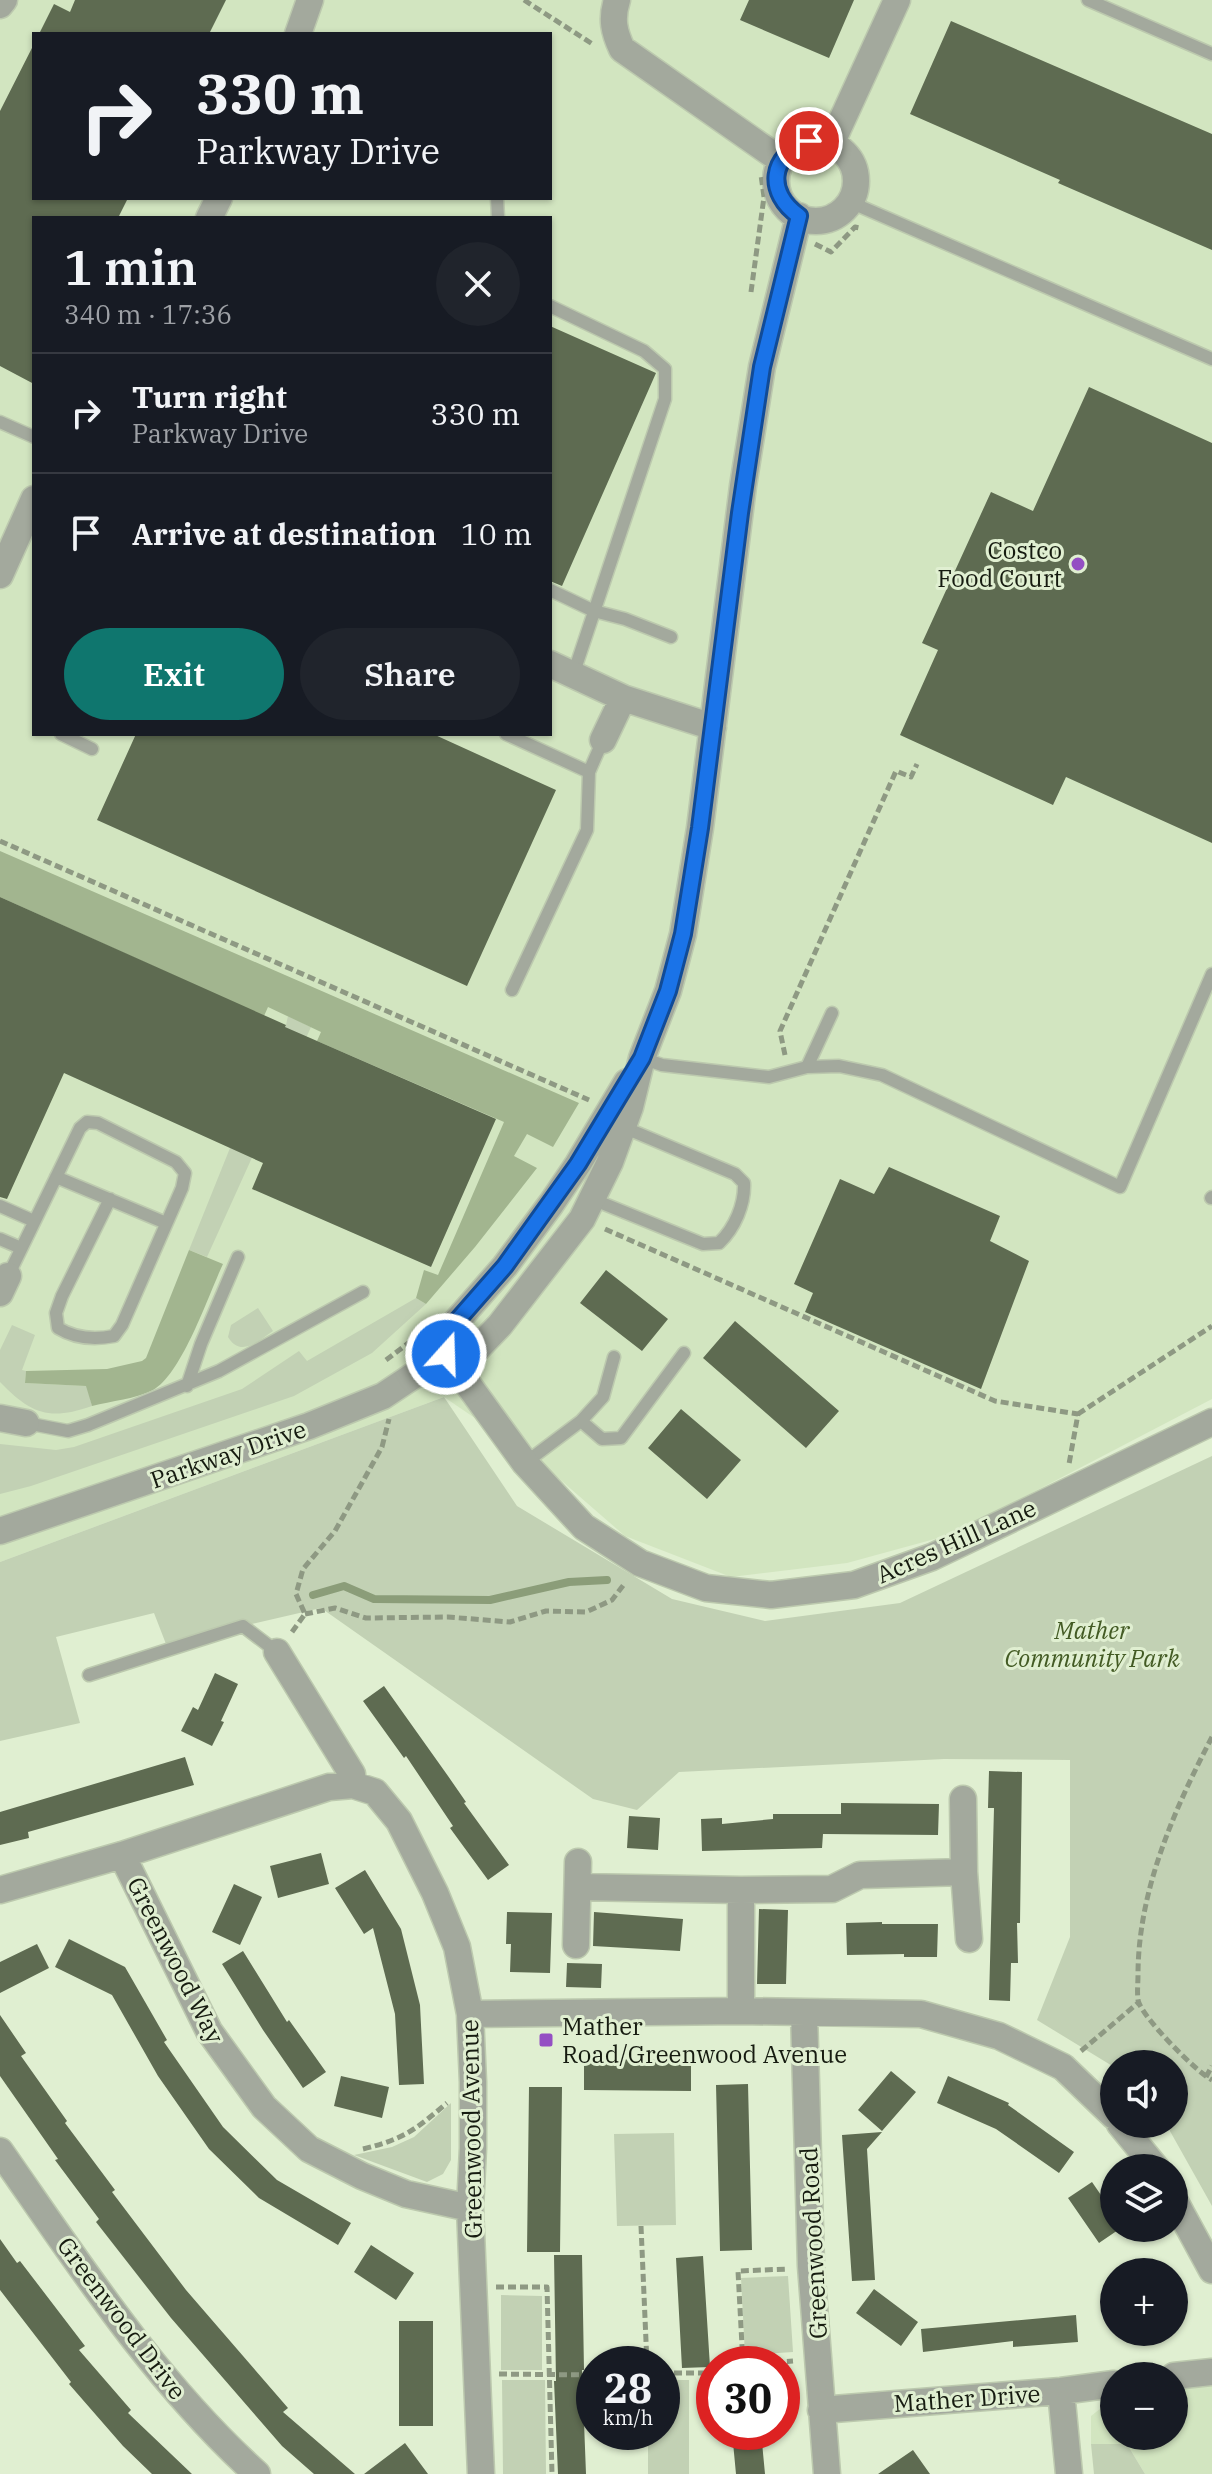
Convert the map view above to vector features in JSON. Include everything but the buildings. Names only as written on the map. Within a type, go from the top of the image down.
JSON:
[{"type":"street","points":[[0,5],[4,0]]},
{"type":"street","points":[[299,32],[310,0]]},
{"type":"street","points":[[617,0],[613,13],[614,33],[622,49],[782,161]]},
{"type":"street","points":[[831,144],[897,0]]},
{"type":"street","points":[[809,141],[831,144],[849,158],[854,168],[856,180],[850,202],[831,218],[819,220],[799,216],[788,209],[780,198],[776,177],[782,161],[789,152],[809,141]]},
{"type":"street","name":"Parkway Drive","points":[[0,1531],[309,1426],[383,1396],[446,1354],[472,1354],[500,1325],[587,1209],[610,1162],[616,1119],[668,991],[683,934],[762,367],[799,216]]},
{"type":"street","points":[[0,575],[32,503]]},
{"type":"street","points":[[561,670],[623,698],[713,727]]},
{"type":"street","points":[[603,740],[623,698]]},
{"type":"street","name":"Parkway Drive","points":[[446,1354],[448,1331],[505,1266],[578,1164],[616,1119]]},
{"type":"street","name":"Acres Hill Lane","points":[[446,1354],[525,1463],[584,1527],[640,1563],[706,1588],[771,1595],[854,1585],[932,1557],[1212,1422]]},
{"type":"street","points":[[0,1418],[26,1423]]},
{"type":"street","points":[[0,1890],[122,1855],[329,1787],[353,1785],[352,1774],[277,1652]]},
{"type":"street","name":"Greenwood Avenue","points":[[353,1785],[375,1792],[399,1821],[435,1893],[457,1947],[470,2014],[473,2082],[470,2208],[481,2474]]},
{"type":"street","points":[[963,1799],[969,1939]]},
{"type":"street","name":"Greenwood Way","points":[[122,1855],[209,2031],[264,2107],[309,2149],[362,2176],[406,2194],[470,2208]]},
{"type":"street","points":[[576,1945],[578,1875],[741,1890],[832,1889],[860,1875],[964,1872]]},
{"type":"street","points":[[741,1890],[741,2011]]},
{"type":"street","points":[[470,2014],[741,2011],[921,2014],[999,2036],[1063,2067],[1100,2103]]},
{"type":"street","name":"Greenwood Road","points":[[804,2012],[811,2266],[827,2474]]},
{"type":"street","points":[[1131,2138],[1145,2154]]},
{"type":"street","name":"Greenwood Drive","points":[[0,2151],[122,2326],[217,2438],[257,2474]]},
{"type":"street","points":[[1188,2226],[1212,2270]]},
{"type":"street","points":[[1188,2375],[1212,2372]]},
{"type":"street","name":"Mather Drive","points":[[821,2410],[1100,2386]]},
{"type":"street","points":[[1061,2391],[1069,2474]]},
{"type":"lane","points":[[1088,0],[1212,54]]},
{"type":"lane","points":[[850,202],[1212,359]]},
{"type":"lane","points":[[552,307],[644,351],[665,369],[665,399],[594,611],[561,670]]},
{"type":"lane","points":[[0,422],[32,436]]},
{"type":"lane","points":[[552,591],[594,611],[671,637]]},
{"type":"lane","points":[[65,736],[92,749]]},
{"type":"lane","points":[[510,736],[589,772]]},
{"type":"lane","points":[[512,990],[587,830],[589,772],[603,740]]},
{"type":"lane","points":[[642,1058],[662,1065],[769,1077],[807,1067],[839,1066],[882,1075],[1120,1187],[1212,974]]},
{"type":"lane","points":[[807,1067],[832,1013]]},
{"type":"lane","points":[[587,1209],[703,1244],[719,1243],[730,1233],[744,1196],[744,1183],[735,1174],[616,1119]]},
{"type":"lane","points":[[4,1284],[80,1128],[87,1122],[98,1123],[176,1162],[185,1173],[182,1188],[122,1325],[114,1336],[101,1339],[72,1336],[58,1328],[56,1313],[110,1199]]},
{"type":"lane","points":[[56,1177],[166,1223]]},
{"type":"lane","points":[[0,1206],[34,1221]]},
{"type":"lane","points":[[0,1239],[21,1248]]},
{"type":"lane","points":[[187,1386],[201,1344],[238,1257]]},
{"type":"lane","points":[[26,1423],[68,1431],[88,1425],[219,1371],[363,1292]]},
{"type":"lane","points":[[581,1421],[602,1439],[621,1438],[684,1353]]},
{"type":"lane","points":[[525,1463],[581,1421],[603,1397],[614,1357]]},
{"type":"lane","points":[[89,1675],[243,1626],[277,1652]]},
{"type":"path","points":[[788,1072],[780,1031],[896,771],[911,777],[917,764]]},
{"type":"path","points":[[0,841],[579,1095],[616,1119]]},
{"type":"path","points":[[587,1209],[995,1401],[1078,1414],[1212,1326]]},
{"type":"path","points":[[383,1363],[420,1335],[430,1323]]},
{"type":"path","points":[[305,1614],[296,1594],[303,1569],[335,1531],[382,1447],[390,1423],[383,1396]]},
{"type":"path","points":[[1064,1493],[1078,1414]]},
{"type":"path","points":[[277,1652],[305,1614],[335,1608],[366,1618],[448,1617],[510,1622],[546,1611],[586,1612],[612,1600],[640,1563]]},
{"type":"path","points":[[1212,1737],[1190,1779],[1154,1872],[1138,1944],[1138,2003],[1176,2050],[1209,2079],[1212,2066]]},
{"type":"path","points":[[1063,2067],[1138,2003]]},
{"type":"path","points":[[322,2156],[393,2142],[413,2131],[473,2082]]},
{"type":"path","points":[[641,2226],[646,2346]]},
{"type":"path","points":[[742,2346],[738,2271],[811,2266]]},
{"type":"path","points":[[475,2287],[547,2287],[552,2474]]},
{"type":"path","points":[[800,2363],[818,2362]]},
{"type":"path","points":[[680,2372],[696,2372]]},
{"type":"path","points":[[684,2380],[685,2372]]},
{"type":"path","points":[[476,2373],[576,2376]]},
{"type":"shaded area","points":[[0,0],[1212,0],[1212,1399],[953,1534],[847,1563],[731,1577],[625,1536],[541,1463],[444,1397],[0,1562]]},
{"type":"shaded area","points":[[0,851],[579,1103],[553,1147],[527,1134],[514,1156],[537,1168],[426,1304],[416,1298],[424,1270],[438,1275],[504,1122],[317,1041],[321,1032],[268,1007],[264,1016],[0,897]]},
{"type":"shaded area","points":[[189,1250],[223,1264],[184,1352],[164,1381],[153,1390],[92,1406],[86,1386],[25,1383],[26,1371],[107,1369],[146,1358]]},
{"type":"shaded area","points":[[1212,2366],[1212,2474],[1145,2474],[1131,2450],[1188,2450],[1188,2374]]},
{"type":"shaded area","points":[[1100,2409],[1100,2444],[1091,2444],[1091,2416]]},
{"type":"green space","points":[[288,1016],[311,1027],[207,1257],[189,1250]]},
{"type":"green space","points":[[416,1298],[426,1304],[372,1353],[294,1396],[0,1494],[0,1444],[56,1450],[74,1447],[242,1389],[299,1351],[307,1361]]},
{"type":"green space","points":[[258,1308],[273,1331],[250,1346],[233,1343],[228,1337],[231,1325]]},
{"type":"green space","points":[[12,1325],[35,1335],[22,1370],[26,1371],[25,1383],[87,1386],[92,1406],[64,1413],[42,1412],[21,1401],[0,1382],[0,1350]]},
{"type":"green space","name":"Mather Community Park","points":[[444,1397],[517,1506],[672,1599],[765,1621],[900,1603],[1212,1456],[1212,2206],[1188,2163],[1188,2154],[1183,2154],[1174,2138],[1188,2138],[1188,2050],[1100,2050],[1100,2058],[1037,2020],[1070,1937],[1070,1760],[944,1759],[679,1772],[637,1810],[593,1799],[321,1608],[166,1644],[154,1613],[56,1637],[80,1723],[0,1741],[0,1562]]},
{"type":"green space","points":[[451,2103],[451,2160],[443,2174],[427,2182],[354,2155],[392,2147],[414,2137]]},
{"type":"green space","points":[[674,2133],[676,2225],[617,2226],[614,2134]]},
{"type":"green space","points":[[788,2276],[793,2346],[745,2346],[741,2278]]},
{"type":"green space","points":[[501,2295],[542,2296],[542,2370],[501,2370]]},
{"type":"green space","points":[[502,2380],[545,2380],[546,2474],[503,2474]]},
{"type":"green space","points":[[680,2380],[689,2380],[689,2474],[648,2474],[648,2450],[680,2450]]},
{"type":"green space","points":[[1091,2444],[1100,2444],[1100,2450],[1131,2450],[1145,2474],[1094,2474]]},
{"type":"waterway","points":[[313,1595],[344,1586],[374,1599],[490,1600],[569,1582],[607,1580]]},
{"type":"place","name":"Costco Food Court","points":[[1078,564]]},
{"type":"place","name":"Mather Road/Greenwood Avenue","points":[[546,2040]]},
{"type":"route","points":[[446,1354],[448,1331],[505,1266],[578,1164],[642,1058],[668,991],[683,934],[700,828],[722,646],[762,367],[799,216],[788,209],[780,198],[776,177],[789,152],[809,141]]}]
